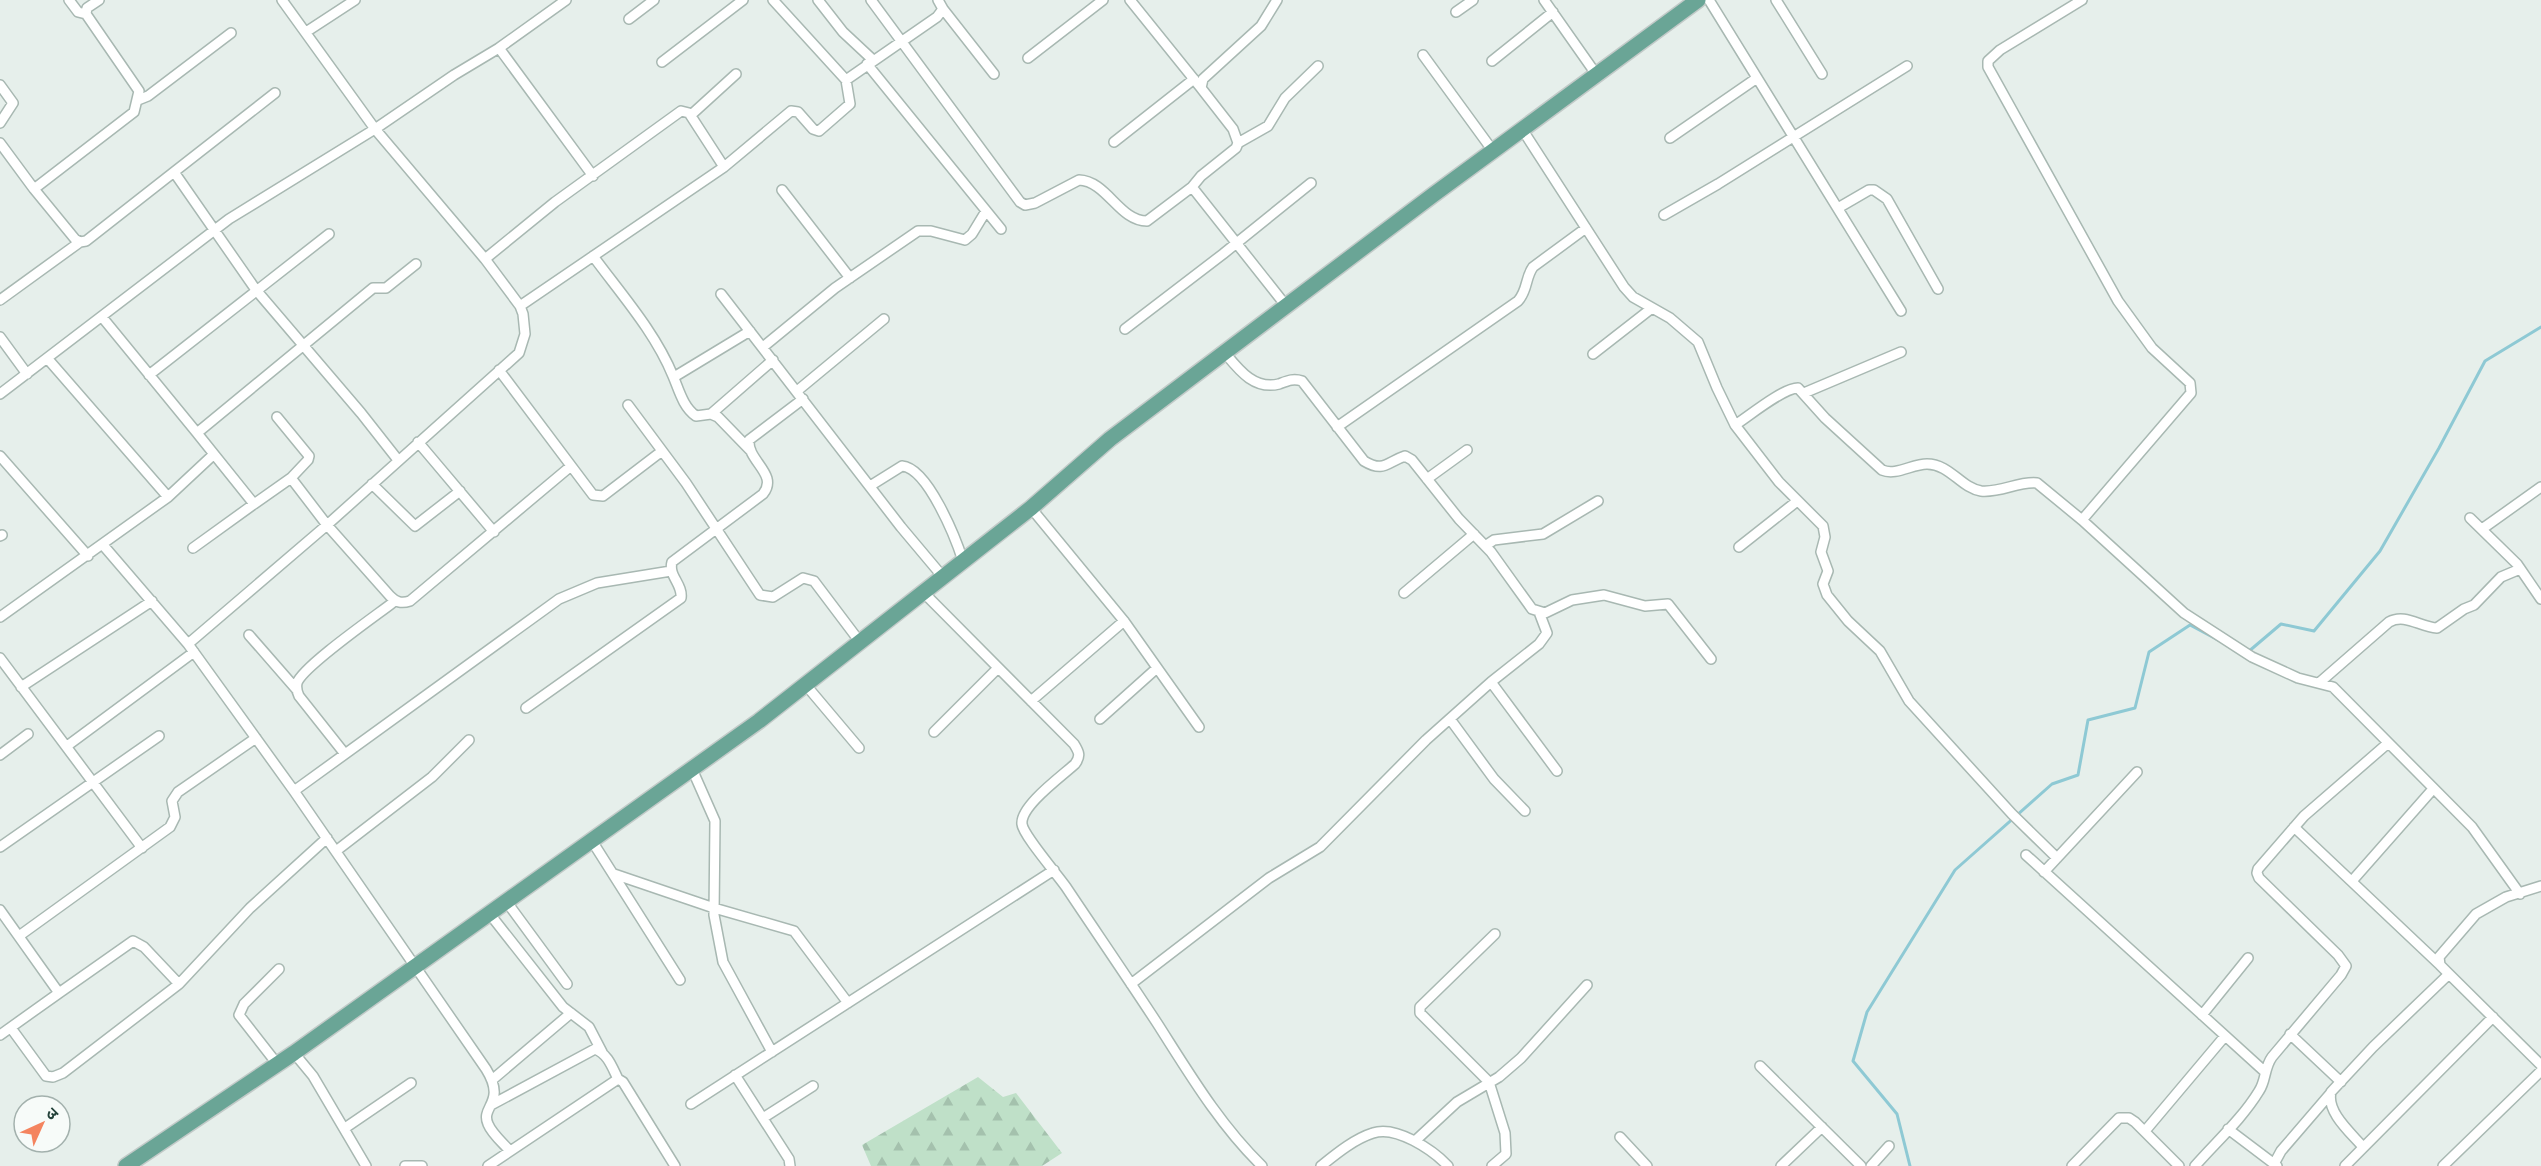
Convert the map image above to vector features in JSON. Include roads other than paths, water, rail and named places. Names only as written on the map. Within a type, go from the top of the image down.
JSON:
[{"type":"main road","points":[[126,1166],[278,1065],[692,769],[806,684],[1031,508],[1110,439],[1522,129],[1698,0]]},
{"type":"street","points":[[34,189],[134,112],[138,100],[139,91],[86,14],[78,12],[69,0]]},
{"type":"street","points":[[86,14],[87,8],[99,0]]},
{"type":"street","points":[[188,644],[327,525],[519,353],[525,341],[523,314],[520,306],[485,259],[375,129],[282,0]]},
{"type":"street","points":[[306,32],[355,0]]},
{"type":"street","points":[[0,394],[213,230],[375,129],[454,75],[499,48],[566,0]]},
{"type":"street","points":[[629,19],[654,0]]},
{"type":"street","points":[[662,62],[743,0]]},
{"type":"street","points":[[520,306],[724,167],[791,111],[798,112],[813,129],[819,131],[850,104],[846,80],[773,0]]},
{"type":"street","points":[[818,0],[870,62],[1000,229]]},
{"type":"street","points":[[871,0],[1024,206],[1035,203],[1079,180],[1084,180],[1099,188],[1134,218],[1147,220],[1192,187],[1201,176],[1236,148],[1238,143],[1268,126],[1285,98],[1318,66]]},
{"type":"street","points":[[938,0],[994,74]]},
{"type":"street","points":[[1028,58],[1103,0]]},
{"type":"street","points":[[1130,0],[1233,129],[1238,143]]},
{"type":"street","points":[[1201,88],[1203,79],[1261,26],[1277,0]]},
{"type":"street","points":[[1456,12],[1473,0]]},
{"type":"street","points":[[1544,0],[1596,74]]},
{"type":"street","points":[[1709,0],[1901,311]]},
{"type":"street","points":[[1776,0],[1822,74]]},
{"type":"street","points":[[2082,0],[2000,50],[1988,61],[1988,67],[2124,310],[2146,341],[2184,376],[2192,388],[2191,393],[2082,520]]},
{"type":"street","points":[[846,80],[937,17],[943,9]]},
{"type":"street","points":[[1492,61],[1553,12]]},
{"type":"street","points":[[138,100],[148,96],[231,33]]},
{"type":"street","points":[[499,48],[593,176]]},
{"type":"street","points":[[1424,55],[1493,151]]},
{"type":"street","points":[[1664,215],[1907,66]]},
{"type":"street","points":[[691,115],[736,74]]},
{"type":"street","points":[[1670,138],[1757,78]]},
{"type":"street","points":[[1114,142],[1194,79]]},
{"type":"street","points":[[0,84],[13,104],[0,123]]},
{"type":"street","points":[[0,300],[80,242],[86,241],[274,93]]},
{"type":"street","points":[[485,259],[555,202],[681,111],[691,115],[724,167]]},
{"type":"street","points":[[1522,129],[1624,288],[1633,297],[1670,318],[1698,342],[1735,425],[1779,483],[1796,502],[1819,521],[1825,532],[1821,552],[1828,570],[1823,584],[1827,595],[1848,621],[1880,651],[1909,701],[2012,814],[2057,858]]},
{"type":"street","points":[[0,143],[75,240],[80,242]]},
{"type":"street","points":[[174,172],[256,290],[398,460]]},
{"type":"street","points":[[1125,329],[1311,183]]},
{"type":"street","points":[[1192,187],[1287,306]]},
{"type":"street","points":[[782,190],[850,278]]},
{"type":"street","points":[[1838,208],[1869,190],[1881,193],[1887,199],[1938,289]]},
{"type":"street","points":[[763,347],[850,278],[918,231],[931,231],[965,240],[972,234],[986,211]]},
{"type":"street","points":[[1336,427],[1518,301],[1527,291],[1533,267],[1586,228]]},
{"type":"street","points":[[149,375],[329,234]]},
{"type":"street","points":[[593,256],[643,324],[692,413],[696,416],[711,414],[718,417],[751,451]]},
{"type":"street","points":[[197,433],[372,288],[386,288],[416,264]]},
{"type":"street","points":[[722,294],[943,577]]},
{"type":"street","points":[[1593,354],[1652,308]]},
{"type":"street","points":[[102,317],[254,504]]},
{"type":"street","points":[[797,391],[884,319]]},
{"type":"street","points":[[674,377],[750,331]]},
{"type":"street","points":[[0,337],[27,374]]},
{"type":"street","points":[[1804,393],[1900,352]]},
{"type":"street","points":[[1225,353],[1239,370],[1253,381],[1270,385],[1292,379],[1302,381],[1336,427],[1371,465],[1382,467],[1406,456],[1412,460],[1459,519],[1485,546],[1532,609],[1545,613],[1572,600],[1604,595],[1645,606],[1668,604],[1711,659]]},
{"type":"street","points":[[47,358],[168,497]]},
{"type":"street","points":[[711,414],[772,360]]},
{"type":"street","points":[[499,370],[593,495],[603,496],[662,451]]},
{"type":"street","points":[[1735,425],[1793,387],[1804,393],[1825,418],[1888,473],[1925,464],[1937,465],[1980,491],[2004,490],[2030,482],[2037,483],[2082,520],[2184,613],[2253,657],[2298,678],[2333,687],[2387,744],[2472,827],[2520,894]]},
{"type":"street","points":[[526,708],[678,601],[682,594],[670,567],[676,558],[763,494],[769,481],[748,445],[753,435],[803,399]]},
{"type":"street","points":[[628,405],[760,595],[773,597],[803,578],[814,580],[860,642]]},
{"type":"street","points":[[193,548],[291,478],[308,460],[309,456],[277,417]]},
{"type":"street","points":[[418,442],[494,532]]},
{"type":"street","points":[[1427,478],[1467,450]]},
{"type":"street","points":[[0,617],[168,497],[213,454]]},
{"type":"street","points":[[0,456],[88,556]]},
{"type":"street","points":[[297,690],[301,676],[315,663],[395,601],[410,601],[571,466]]},
{"type":"street","points":[[870,486],[902,466],[911,469],[937,501],[957,540],[963,561]]},
{"type":"street","points":[[291,478],[327,525],[395,601]]},
{"type":"street","points":[[372,484],[415,526],[460,491]]},
{"type":"street","points":[[2482,529],[2541,487]]},
{"type":"street","points":[[1485,546],[1494,540],[1543,534],[1599,501]]},
{"type":"street","points":[[1739,547],[1796,502]]},
{"type":"street","points":[[1031,508],[1124,621],[1199,727]]},
{"type":"street","points":[[2470,518],[2520,569],[2541,599]]},
{"type":"street","points":[[1404,593],[1474,534]]},
{"type":"street","points":[[103,545],[194,652],[415,965],[492,1080],[496,1096],[486,1117],[488,1125],[510,1151]]},
{"type":"street","points":[[2319,683],[2395,618],[2437,628],[2464,609],[2474,605],[2501,578],[2520,569]]},
{"type":"street","points":[[294,791],[559,599],[597,583],[671,571]]},
{"type":"street","points":[[922,591],[1079,752],[1079,758],[1075,764],[1030,804],[1024,813],[1022,823],[1025,833],[1054,870],[1204,1096],[1234,1136],[1262,1166]]},
{"type":"street","points":[[21,687],[152,602]]},
{"type":"street","points":[[1131,984],[1269,878],[1320,847],[1449,719],[1539,644],[1546,633],[1539,612]]},
{"type":"street","points":[[1031,701],[1124,621]]},
{"type":"street","points":[[249,635],[297,690],[312,715],[345,754]]},
{"type":"street","points":[[67,747],[194,652]]},
{"type":"street","points":[[1,662],[142,848]]},
{"type":"street","points":[[933,732],[998,668]]},
{"type":"street","points":[[1100,719],[1157,668]]},
{"type":"street","points":[[1491,682],[1557,771]]},
{"type":"street","points":[[806,684],[859,748]]},
{"type":"street","points":[[1449,719],[1494,779],[1525,811]]},
{"type":"street","points":[[0,755],[28,734]]},
{"type":"street","points":[[0,847],[159,736]]},
{"type":"street","points":[[19,936],[142,848],[174,822],[172,801],[178,792],[256,738]]},
{"type":"street","points":[[336,851],[432,777],[469,740]]},
{"type":"street","points":[[2194,1166],[2260,1091],[2264,1084],[2264,1071],[2272,1057],[2346,966],[2338,955],[2257,873],[2294,827],[2387,744]]},
{"type":"street","points":[[692,769],[715,821],[714,908],[723,962],[772,1052]]},
{"type":"street","points":[[2044,872],[2137,772]]},
{"type":"street","points":[[2352,881],[2433,789]]},
{"type":"street","points":[[2294,827],[2440,964],[2541,1065]]},
{"type":"street","points":[[11,1028],[43,1073],[53,1077],[63,1073],[179,984],[250,908],[327,838]]},
{"type":"street","points":[[592,841],[680,980]]},
{"type":"street","points":[[2026,855],[2264,1071]]},
{"type":"street","points":[[691,1104],[1054,870]]},
{"type":"street","points":[[614,873],[714,908],[794,931],[848,1003]]},
{"type":"street","points":[[2440,964],[2439,957],[2442,951],[2476,914],[2498,901],[2541,886]]},
{"type":"street","points":[[506,901],[567,984]]},
{"type":"street","points":[[0,909],[59,993]]},
{"type":"street","points":[[489,913],[562,1007],[589,1027],[618,1079],[623,1082],[675,1166]]},
{"type":"street","points":[[1492,1166],[1506,1154],[1505,1133],[1489,1082],[1424,1017],[1420,1012],[1420,1007],[1495,934]]},
{"type":"street","points":[[0,1035],[133,941],[144,947],[179,984]]},
{"type":"street","points":[[2202,1015],[2248,957]]},
{"type":"street","points":[[278,1065],[238,1016],[244,1004],[279,969]]},
{"type":"street","points":[[2228,1129],[2276,1165],[2280,1151],[2331,1092],[2449,974]]},
{"type":"street","points":[[1415,1141],[1457,1102],[1499,1077],[1521,1058],[1587,985]]},
{"type":"street","points":[[492,1080],[571,1013]]},
{"type":"street","points":[[2345,1166],[2493,1017]]},
{"type":"street","points":[[2290,1034],[2341,1082]]},
{"type":"street","points":[[2145,1131],[2225,1036]]},
{"type":"street","points":[[491,1105],[588,1052],[595,1049],[602,1052]]},
{"type":"street","points":[[294,1053],[313,1076],[366,1166]]},
{"type":"street","points":[[1760,1066],[1861,1166]]},
{"type":"street","points":[[2443,1166],[2541,1071]]},
{"type":"street","points":[[735,1075],[789,1159],[790,1166]]},
{"type":"street","points":[[488,1166],[618,1079]]},
{"type":"street","points":[[345,1128],[411,1083]]},
{"type":"street","points":[[763,1118],[813,1086]]},
{"type":"street","points":[[2331,1092],[2329,1100],[2332,1108],[2363,1147]]},
{"type":"street","points":[[2072,1166],[2119,1118],[2129,1118],[2179,1166]]},
{"type":"street","points":[[1781,1166],[1822,1127]]},
{"type":"street","points":[[1321,1166],[1372,1133],[1384,1131],[1415,1141],[1437,1154],[1448,1166]]},
{"type":"street","points":[[1620,1137],[1647,1166]]},
{"type":"street","points":[[1871,1166],[1889,1146]]},
{"type":"street","points":[[405,1166],[422,1166]]},
{"type":"waterway","points":[[2248,652],[2281,624],[2314,631],[2380,551],[2439,448],[2485,361],[2541,327]]},
{"type":"waterway","points":[[1910,1166],[1897,1114],[1853,1061],[1867,1012],[1955,870],[2052,784],[2078,775],[2088,720],[2135,708],[2149,652],[2190,625],[2220,641]]}]
